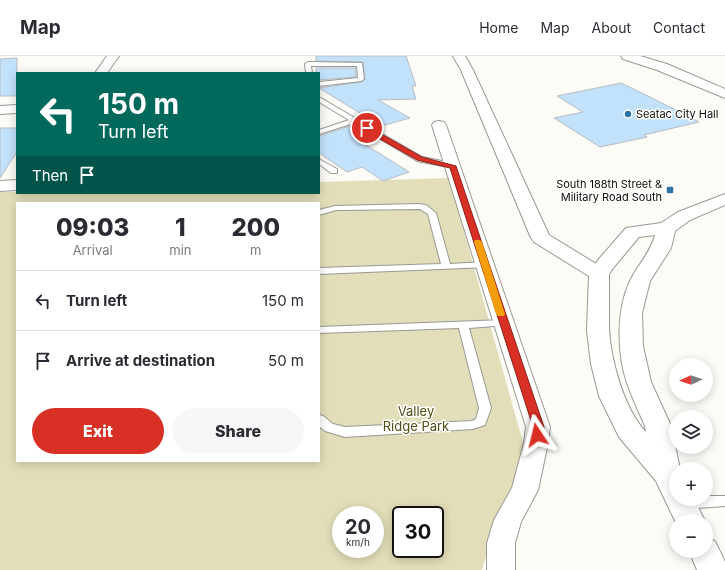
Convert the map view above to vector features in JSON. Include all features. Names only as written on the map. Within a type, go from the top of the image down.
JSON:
[{"type":"main road","points":[[459,56],[467,70],[541,238],[599,274]]},
{"type":"main road","points":[[627,56],[662,67],[725,94]]},
{"type":"main road","points":[[669,485],[628,430],[612,396],[603,364],[598,331],[599,274],[605,264],[633,232],[666,228],[684,216],[725,199]]},
{"type":"main road","points":[[666,228],[661,248],[640,281],[631,313],[631,346],[639,382],[658,426],[669,464]]},
{"type":"main road","points":[[707,558],[713,570]]},
{"type":"street","points":[[103,72],[113,56]]},
{"type":"street","points":[[0,110],[16,109]]},
{"type":"street","points":[[439,124],[538,427],[536,443],[525,490],[508,520],[501,543],[501,570]]},
{"type":"street","points":[[0,186],[16,185]]},
{"type":"lane","points":[[309,72],[308,64],[360,64],[361,79],[320,84]]},
{"type":"lane","points":[[320,100],[353,121],[420,159],[453,166]]},
{"type":"lane","points":[[320,132],[353,121]]},
{"type":"lane","points":[[320,162],[334,171]]},
{"type":"lane","points":[[320,213],[335,208],[423,207],[432,213],[446,266]]},
{"type":"lane","points":[[320,271],[485,265]]},
{"type":"lane","points":[[320,330],[504,323]]},
{"type":"lane","points":[[320,421],[329,428],[345,432],[472,425],[481,422],[485,408],[463,324]]},
{"type":"lane","points":[[713,500],[725,501]]},
{"type":"green space","name":"Valley Ridge Park","points":[[449,178],[524,446],[514,481],[494,526],[482,570],[0,570],[0,192],[16,192],[16,194],[320,194],[320,182]]},
{"type":"building","points":[[316,56],[406,56],[416,86],[412,86],[416,99],[378,100],[410,118],[381,126],[320,89],[361,82],[365,79],[363,62],[316,61]]},
{"type":"building","points":[[17,58],[16,96],[0,96],[0,59]]},
{"type":"building","points":[[316,68],[356,68],[356,77],[320,80],[320,72],[316,72]]},
{"type":"building","name":"Seatac City Hall","points":[[621,83],[699,122],[644,135],[647,137],[600,147],[554,118],[583,112],[557,96]]},
{"type":"building","points":[[350,126],[369,137],[358,140],[409,172],[383,181],[362,167],[347,172],[320,154],[320,136]]},
{"type":"building","points":[[0,128],[16,128],[16,154],[0,178]]},
{"type":"slow traffic","points":[[478,242],[501,314]]},
{"type":"place","name":"Seatac City Hall","points":[[628,114]]},
{"type":"place","name":"South 188th Street & Military Road South","points":[[670,190]]},
{"type":"route","points":[[367,128],[420,159],[453,166],[538,427],[537,435]]}]
